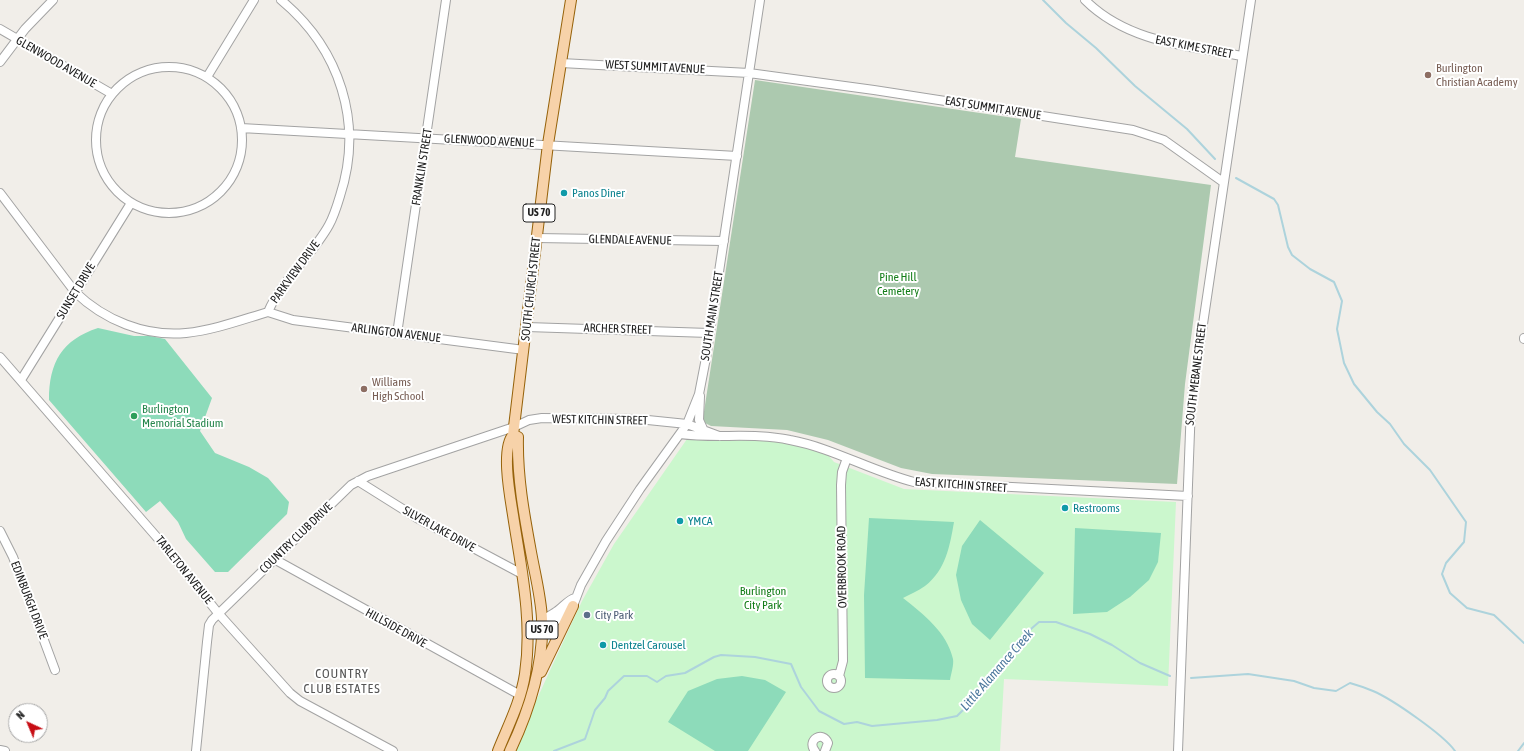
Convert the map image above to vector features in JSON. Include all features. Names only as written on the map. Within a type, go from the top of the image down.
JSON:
[{"type":"main road","name":"SOUTH CHURCH STREET","points":[[498,751],[520,695],[525,675],[528,612],[509,488],[509,440],[514,431],[548,144],[571,0]]},
{"type":"main road","name":"SOUTH CHURCH STREET","points":[[510,751],[525,718],[536,681],[541,649],[542,621],[521,494],[517,460],[518,437],[514,431]]},
{"type":"main road","points":[[524,584],[530,589],[535,616],[542,621],[536,627],[532,662],[525,675]]},
{"type":"main road","points":[[536,681],[574,602]]},
{"type":"street","points":[[0,62],[39,13],[53,0]]},
{"type":"street","points":[[207,77],[254,0]]},
{"type":"street","name":"PARKVIEW DRIVE","points":[[0,193],[75,292],[87,304],[117,322],[135,328],[168,333],[185,333],[210,329],[268,312],[283,286],[329,225],[346,176],[349,134],[342,90],[337,73],[328,56],[304,22],[281,0]]},
{"type":"street","name":"FRANKLIN STREET","points":[[397,334],[427,138],[446,0]]},
{"type":"street","name":"SOUTH MAIN STREET","points":[[542,621],[548,623],[554,622],[568,612],[581,585],[606,541],[640,489],[687,424],[700,388],[724,241],[760,0]]},
{"type":"street","name":"EAST KIME STREET","points":[[1085,0],[1108,18],[1126,29],[1151,38],[1179,46],[1242,56]]},
{"type":"street","name":"SOUTH MEBANE STREET","points":[[1178,751],[1191,405],[1251,0]]},
{"type":"street","name":"GLENWOOD AVENUE","points":[[0,29],[112,94]]},
{"type":"street","name":"WEST SUMMIT AVENUE","points":[[561,63],[749,72]]},
{"type":"street","points":[[162,67],[185,68],[207,77],[230,99],[237,112],[241,128],[241,151],[234,173],[224,188],[211,200],[192,209],[171,213],[144,209],[131,203],[116,191],[105,176],[97,153],[96,140],[100,116],[112,94],[134,76],[150,69],[162,67]]},
{"type":"street","name":"EAST SUMMIT AVENUE","points":[[749,72],[1133,130],[1164,140],[1223,182]]},
{"type":"street","name":"GLENWOOD AVENUE","points":[[241,128],[548,144],[736,156]]},
{"type":"street","name":"SUNSET DRIVE","points":[[21,380],[131,203]]},
{"type":"street","name":"GLENDALE AVENUE","points":[[537,238],[724,241]]},
{"type":"street","name":"ARLINGTON AVENUE","points":[[268,312],[293,320],[524,350]]},
{"type":"street","name":"ARCHER STREET","points":[[527,327],[709,333]]},
{"type":"street","name":"TARLETON AVENUE","points":[[0,356],[168,550],[218,613],[290,693],[300,701],[393,751]]},
{"type":"street","points":[[700,388],[700,420],[704,431]]},
{"type":"street","name":"WEST KITCHIN STREET","points":[[514,431],[529,420],[567,418],[638,419],[687,424]]},
{"type":"street","name":"EAST KITCHIN STREET","points":[[687,424],[719,436]]},
{"type":"street","name":"COUNTRY CLUB DRIVE","points":[[196,751],[209,625],[218,613],[346,488],[358,481],[514,431]]},
{"type":"street","name":"EAST KITCHIN STREET","points":[[680,434],[701,437],[719,436],[788,439],[821,447],[880,473],[914,482],[1188,496]]},
{"type":"street","name":"OVERBROOK ROAD","points":[[839,676],[843,661],[841,484],[842,472],[847,458]]},
{"type":"street","name":"SILVER LAKE DRIVE","points":[[358,481],[417,518],[522,574]]},
{"type":"street","name":"EDINBURGH DRIVE","points":[[0,531],[3,546],[13,557],[55,670]]},
{"type":"street","name":"HILLSIDE DRIVE","points":[[274,559],[520,695]]},
{"type":"street","points":[[815,751],[812,747],[812,742],[821,736],[826,738],[828,743],[825,751]]},
{"type":"street","points":[[0,750],[5,751]]},
{"type":"green space","name":"Pine Hill Cemetery","points":[[755,80],[1021,119],[1015,157],[1211,185],[1185,384],[1177,484],[932,474],[901,468],[828,440],[787,430],[711,426],[705,423],[703,418]]},
{"type":"green space","name":"Burlington Memorial Stadium","points":[[98,328],[134,336],[150,336],[165,339],[212,398],[200,431],[215,453],[249,467],[268,478],[289,502],[287,514],[228,572],[215,572],[186,539],[178,522],[160,501],[146,512],[49,400],[52,374],[60,354],[75,339]]},
{"type":"green space","name":"Burlington City Park","points":[[717,438],[789,441],[821,447],[834,462],[904,489],[1176,502],[1168,686],[1004,679],[1000,751],[513,751],[582,601],[614,544],[687,439],[711,440]]},
{"type":"green space","points":[[869,518],[954,522],[949,548],[938,572],[925,586],[903,598],[933,624],[945,640],[953,659],[950,680],[865,678],[864,595]]},
{"type":"green space","points":[[980,520],[1044,573],[990,640],[972,624],[961,600],[956,575],[962,546]]},
{"type":"green space","points":[[1075,528],[1161,533],[1158,562],[1149,580],[1130,597],[1107,612],[1073,614]]},
{"type":"green space","points":[[742,676],[765,680],[786,692],[748,751],[715,751],[668,722],[688,691],[717,679]]},
{"type":"waterway","points":[[1043,0],[1135,86],[1187,129],[1215,159]]},
{"type":"waterway","points":[[1236,178],[1274,199],[1278,205],[1288,247],[1292,255],[1310,269],[1334,282],[1342,301],[1337,329],[1344,363],[1354,384],[1377,412],[1390,424],[1404,444],[1430,470],[1466,522],[1464,542],[1446,563],[1442,574],[1450,593],[1467,608],[1494,615],[1524,643]]},
{"type":"waterway","name":"Little Alamance Creek","points":[[554,751],[585,739],[595,710],[605,698],[608,691],[624,676],[647,676],[657,682],[666,676],[685,673],[714,657],[721,655],[755,657],[791,664],[801,687],[819,711],[844,724],[857,722],[872,726],[937,720],[957,716],[969,704],[1024,635],[1039,622],[1056,622],[1090,634],[1112,645],[1140,663],[1170,676]]},
{"type":"waterway","name":"Little Alamance Creek","points":[[1191,678],[1248,674],[1294,681],[1314,688],[1336,691],[1350,683],[1382,695],[1404,709],[1440,736],[1455,751]]},
{"type":"waterway","name":"Little Alamance Creek","points":[[1518,751],[1524,743]]},
{"type":"place","name":"Burlington Christian Academy","points":[[1428,75]]},
{"type":"place","name":"Panos Diner","points":[[564,193]]},
{"type":"place","name":"Williams High School","points":[[364,389]]},
{"type":"place","name":"Burlington Memorial Stadium","points":[[134,416]]},
{"type":"place","name":"Restrooms","points":[[1065,508]]},
{"type":"place","name":"YMCA","points":[[680,521]]},
{"type":"place","name":"City Park","points":[[587,615]]},
{"type":"place","name":"Dentzel Carousel","points":[[603,645]]},
{"type":"district","name":"COUNTRY CLUB ESTATES","points":[[342,682]]}]
